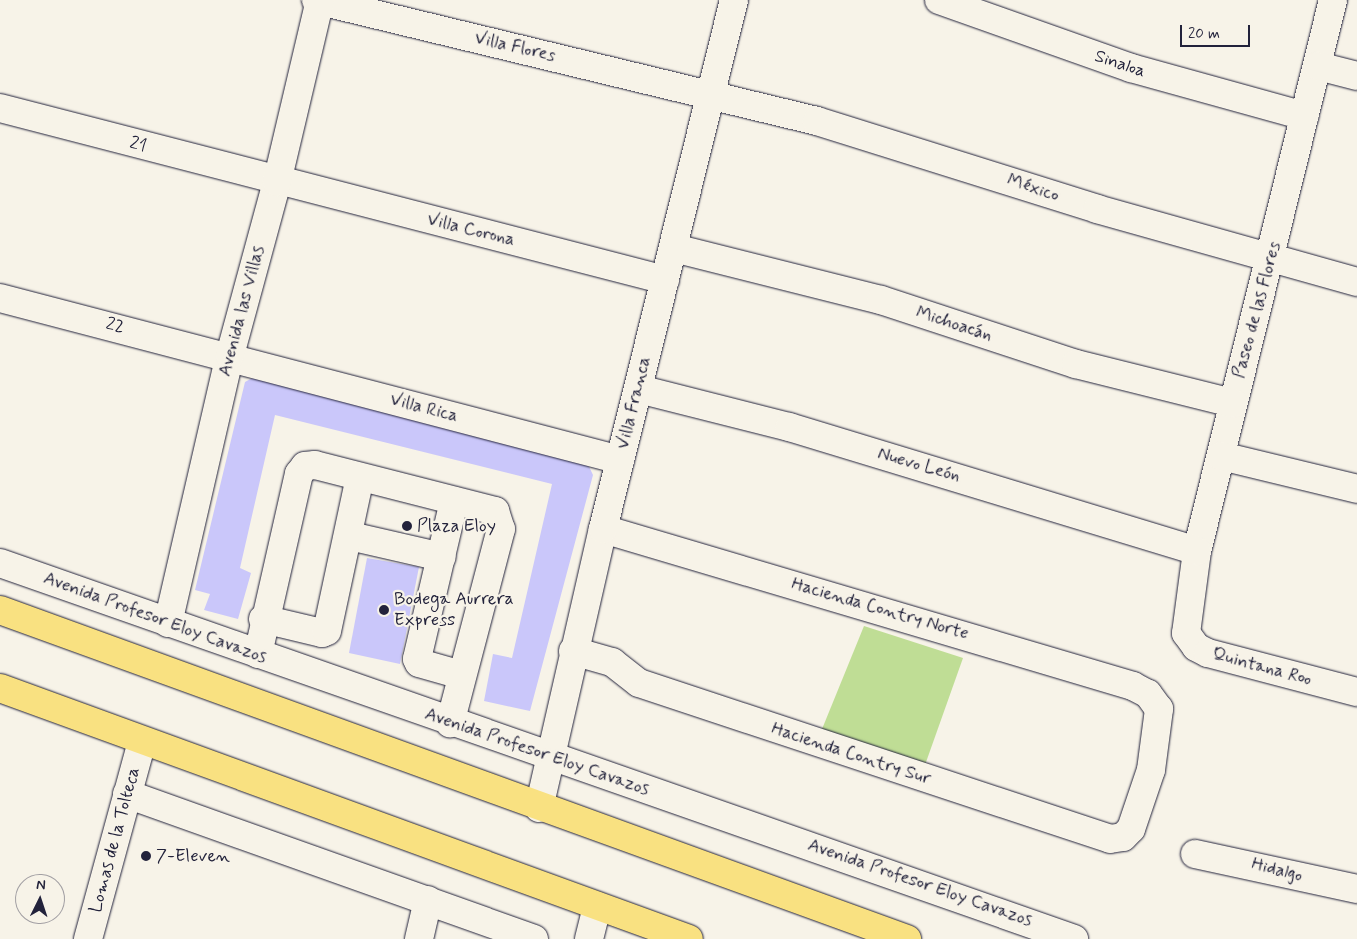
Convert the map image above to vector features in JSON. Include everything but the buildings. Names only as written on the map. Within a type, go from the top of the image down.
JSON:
[{"type":"main road","points":[[0,610],[539,808],[908,939]]},
{"type":"main road","points":[[0,688],[142,742],[690,939]]},
{"type":"street","name":"Villa Flores","points":[[318,0],[709,96]]},
{"type":"street","name":"Avenida las Villas","points":[[168,623],[230,355],[277,182],[318,0]]},
{"type":"street","name":"Villa Franca","points":[[539,808],[573,651],[734,0]]},
{"type":"street","name":"Sinaloa","points":[[939,0],[1131,68],[1304,116]]},
{"type":"street","name":"Paseo de las Flores","points":[[1186,621],[1197,551],[1333,0]]},
{"type":"street","points":[[1318,66],[1357,76]]},
{"type":"street","name":"México","points":[[709,96],[827,124],[1270,260],[1357,282]]},
{"type":"street","name":"21","points":[[0,108],[277,182]]},
{"type":"street","name":"Villa Corona","points":[[277,182],[665,280]]},
{"type":"street","name":"Michoacán","points":[[674,248],[881,300],[1076,364],[1233,403]]},
{"type":"street","name":"22","points":[[0,298],[230,355]]},
{"type":"street","name":"Villa Rica","points":[[230,355],[620,460]]},
{"type":"street","name":"Nuevo León","points":[[639,389],[789,427],[1197,551]]},
{"type":"street","points":[[1221,456],[1357,489]]},
{"type":"street","points":[[258,654],[263,619],[302,468],[315,465],[495,511],[501,521],[450,723]]},
{"type":"street","points":[[263,619],[322,633],[327,631],[350,536],[360,477]]},
{"type":"street","points":[[454,501],[417,662],[461,674]]},
{"type":"street","name":"Hacienda Contry Norte","points":[[603,529],[985,640],[1133,686],[1153,699],[1159,709],[1159,726],[1151,770],[1131,829]]},
{"type":"street","points":[[350,536],[442,557]]},
{"type":"street","name":"Avenida Profesor Eloy Cavazos","points":[[0,563],[450,723],[1074,939]]},
{"type":"street","name":"Quintana Roo","points":[[1186,621],[1189,640],[1208,653],[1357,692]]},
{"type":"street","name":"Hacienda Contry Sur","points":[[573,651],[612,662],[639,683],[1100,836],[1123,838],[1131,829]]},
{"type":"street","name":"Lomas de la Tolteca","points":[[88,939],[142,742]]},
{"type":"street","points":[[127,794],[534,939]]},
{"type":"street","name":"Hidalgo","points":[[1196,854],[1357,889]]},
{"type":"street","points":[[419,939],[428,900]]},
{"type":"street","points":[[589,939],[597,906]]},
{"type":"green space","points":[[864,626],[963,658],[925,765],[820,734]]},
{"type":"place","name":"Plaza Eloy","points":[[407,526]]},
{"type":"place","name":"Bodega Aurrera Express","points":[[384,610]]},
{"type":"place","name":"7-Eleven","points":[[146,856]]}]
